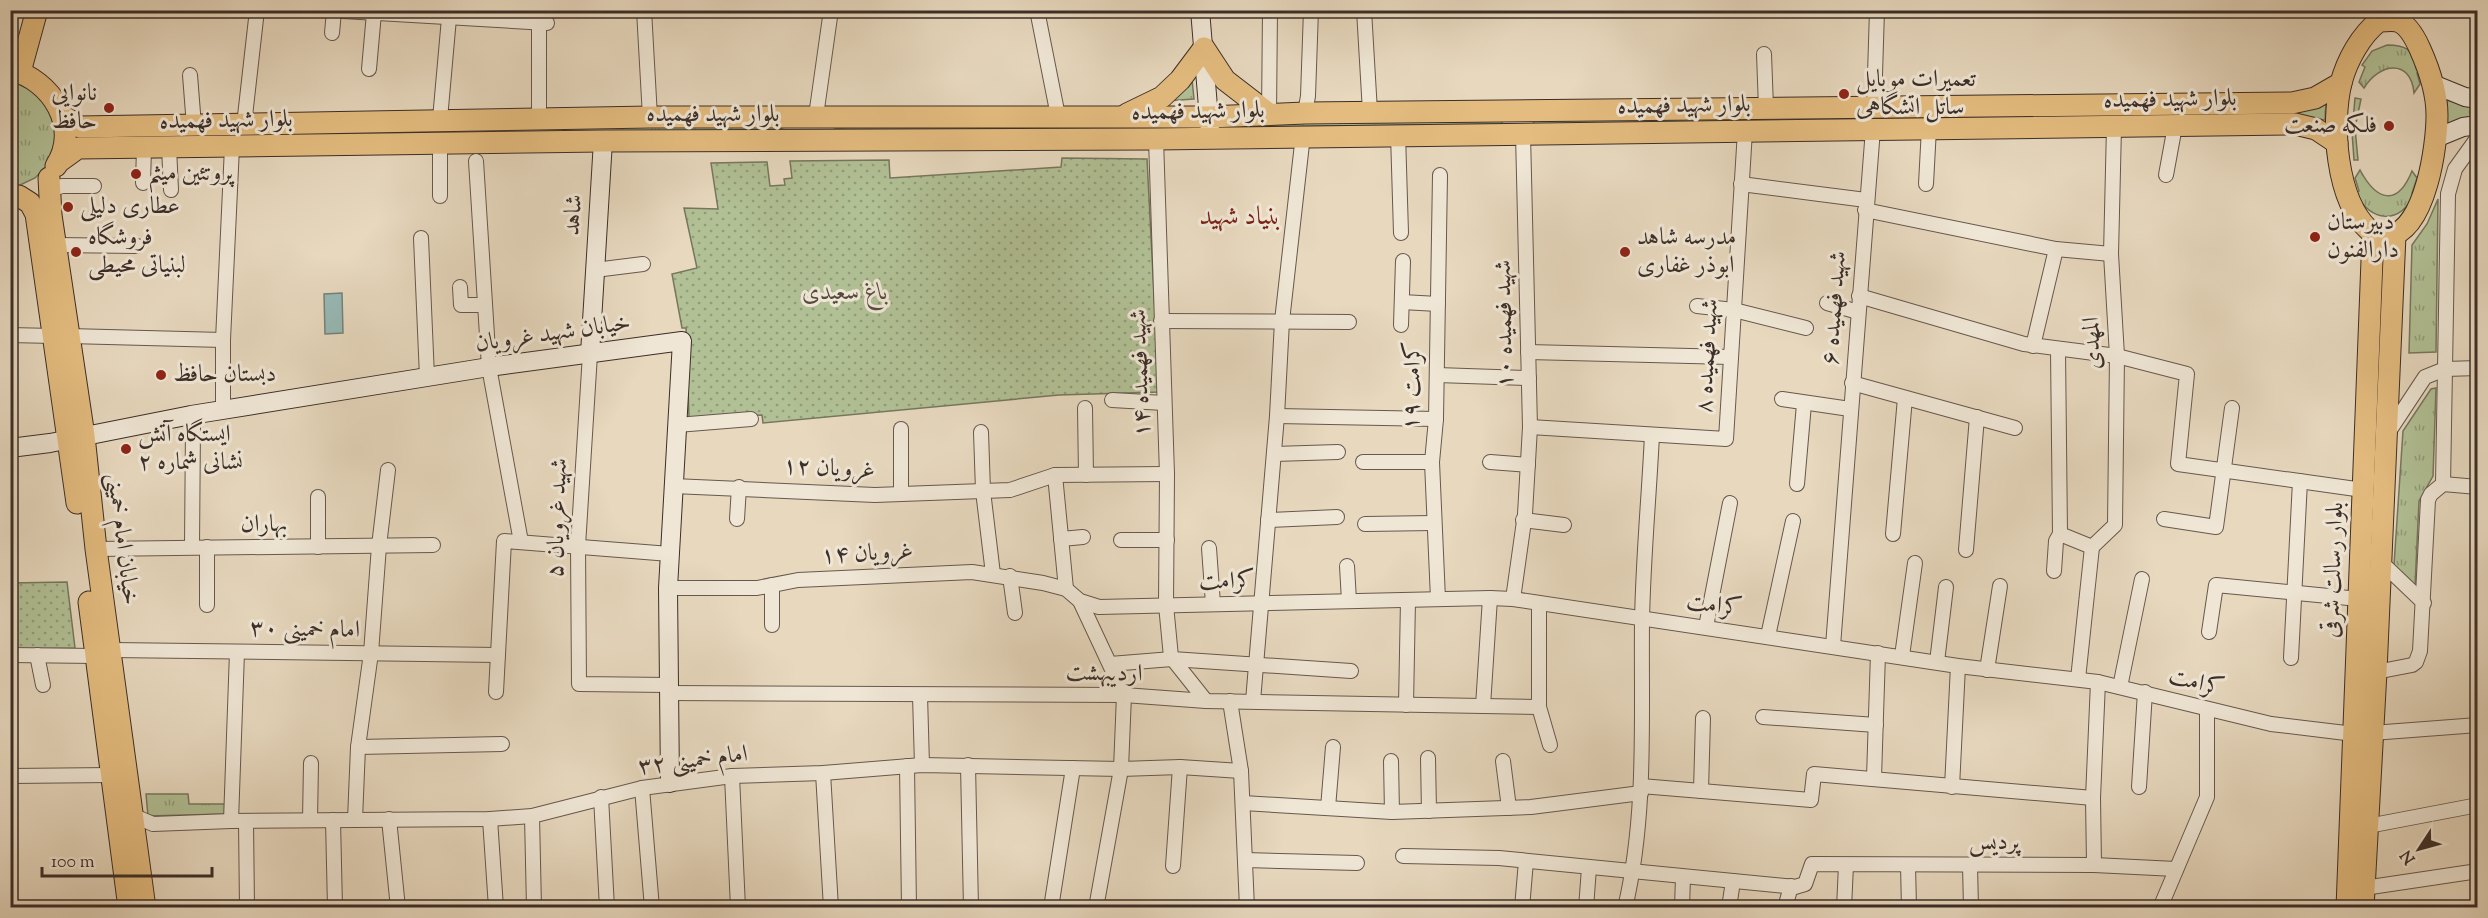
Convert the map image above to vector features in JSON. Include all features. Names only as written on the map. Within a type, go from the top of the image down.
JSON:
[{"type":"main road","points":[[37,10],[15,71],[39,82],[54,97],[63,116]]},
{"type":"main road","points":[[2389,16],[2408,29],[2417,43],[2433,84],[2437,112],[2436,138],[2427,186],[2416,211],[2405,227],[2394,235],[2383,237],[2373,234],[2360,222],[2349,201],[2337,143],[2341,83],[2361,40],[2369,29],[2389,16]]},
{"type":"main road","points":[[1124,116],[1162,97],[1180,80],[1204,48],[1225,80],[1269,114]]},
{"type":"main road","name":"بلوار شهید فهمیده","points":[[15,197],[35,189],[53,176],[78,148],[603,141],[1156,139],[1269,114],[2292,103],[2315,98],[2341,83]]},
{"type":"main road","points":[[2223,104],[2223,125]]},
{"type":"main road","name":"بلوار شهید فهمیده","points":[[63,116],[80,127],[440,119],[1124,116],[1210,127],[1242,136],[2295,124],[2316,129],[2337,143]]},
{"type":"main road","name":"خیابان امام خمینی","points":[[61,336],[53,176],[65,140],[63,116]]},
{"type":"main road","points":[[815,141],[816,116]]},
{"type":"main road","points":[[1156,139],[1174,146],[1231,144],[1242,136]]},
{"type":"main road","name":"خیابان امام خمینی","points":[[15,197],[30,203],[36,214],[61,336],[104,653],[132,815],[145,908]]},
{"type":"main road","name":"بلوار رسالت شرقی","points":[[2364,898],[2368,826],[2359,599],[2373,234]]},
{"type":"main road","name":"بلوار رسالت شرقی","points":[[2347,908],[2363,734],[2376,672],[2394,235]]},
{"type":"main road","points":[[2368,351],[2390,351]]},
{"type":"main road","name":"خیابان امام خمینی","points":[[76,438],[96,549],[112,775],[129,908]]},
{"type":"street","points":[[244,125],[257,10]]},
{"type":"street","points":[[326,10],[523,16],[543,23],[539,119]]},
{"type":"street","points":[[644,10],[650,117]]},
{"type":"street","points":[[816,116],[831,10]]},
{"type":"street","points":[[1037,10],[1058,116]]},
{"type":"street","points":[[1200,10],[1210,127]]},
{"type":"street","points":[[1269,114],[1270,10]]},
{"type":"street","points":[[1305,113],[1308,96],[1311,10]]},
{"type":"street","points":[[1364,10],[1370,112]]},
{"type":"street","points":[[1874,107],[1878,10]]},
{"type":"street","points":[[332,33],[334,11]]},
{"type":"street","points":[[369,69],[374,13]]},
{"type":"street","points":[[440,119],[445,64],[444,15]]},
{"type":"street","points":[[1764,54],[1766,108]]},
{"type":"street","points":[[190,75],[194,126]]},
{"type":"street","points":[[2433,84],[2465,97],[2478,99]]},
{"type":"street","points":[[2436,138],[2463,127],[2478,125]]},
{"type":"street","points":[[2166,175],[2175,126]]},
{"type":"street","name":"المهدی","points":[[2091,547],[2115,525],[2117,356],[2111,254],[2114,127]]},
{"type":"street","points":[[1926,184],[1929,128]]},
{"type":"street","name":"شهید فهمیده ۶","points":[[1833,646],[1872,129]]},
{"type":"street","name":"شهید فهمیده ۸","points":[[1652,435],[1726,439],[1745,131]]},
{"type":"street","points":[[1398,134],[1401,233]]},
{"type":"street","name":"شهید فهمیده ۱۰","points":[[1512,600],[1524,517],[1530,428],[1524,134]]},
{"type":"street","points":[[1253,702],[1277,416],[1282,321],[1304,135]]},
{"type":"street","points":[[2443,484],[2448,194],[2455,169],[2478,137]]},
{"type":"street","name":"شهید فهمیده ۱۴","points":[[1156,139],[1167,474],[1166,605],[1172,659]]},
{"type":"street","name":"شاهد","points":[[590,354],[603,141]]},
{"type":"street","points":[[440,143],[440,196]]},
{"type":"street","points":[[143,183],[144,147]]},
{"type":"street","points":[[169,147],[171,190]]},
{"type":"street","points":[[223,410],[223,340],[232,147]]},
{"type":"street","points":[[476,161],[489,367],[521,542]]},
{"type":"street","name":"کرامت ۱۹","points":[[1438,599],[1432,462],[1436,419],[1440,175]]},
{"type":"street","points":[[53,176],[62,186],[94,186]]},
{"type":"street","points":[[1741,184],[1791,189],[2056,249],[2111,254]]},
{"type":"street","points":[[421,238],[427,377]]},
{"type":"street","points":[[56,245],[136,246]]},
{"type":"street","points":[[2033,346],[2056,249]]},
{"type":"street","points":[[1401,325],[1403,261]]},
{"type":"street","points":[[595,270],[644,264]]},
{"type":"street","points":[[460,287],[461,305],[485,305]]},
{"type":"street","points":[[1859,296],[2033,346],[2117,356],[2187,374],[2178,464],[2363,490]]},
{"type":"street","points":[[1402,302],[1438,304]]},
{"type":"street","points":[[1827,303],[1858,312]]},
{"type":"street","points":[[1697,306],[1734,310],[1806,328]]},
{"type":"street","points":[[1161,321],[1349,322]]},
{"type":"street","points":[[10,334],[223,340]]},
{"type":"street","name":"خیابان شهید غرویان","points":[[10,448],[223,410],[489,367],[682,341],[668,588],[670,783]]},
{"type":"street","points":[[2054,571],[2056,541],[2060,534],[2058,350]]},
{"type":"street","points":[[1528,352],[1731,357]]},
{"type":"street","name":"شهید غرویان ۵","points":[[579,684],[578,546],[590,354]]},
{"type":"street","points":[[2386,436],[2425,377],[2445,369],[2478,368]]},
{"type":"street","points":[[1437,375],[1529,378]]},
{"type":"street","points":[[1852,383],[2015,428]]},
{"type":"street","points":[[1893,534],[1905,398]]},
{"type":"street","points":[[1782,399],[1851,409]]},
{"type":"street","points":[[1112,400],[1164,403]]},
{"type":"street","points":[[1797,484],[1804,404]]},
{"type":"street","points":[[1085,408],[1086,475]]},
{"type":"street","points":[[2164,519],[2216,527],[2232,408]]},
{"type":"street","points":[[1277,416],[1436,419]]},
{"type":"street","points":[[1966,550],[1977,417]]},
{"type":"street","points":[[677,425],[752,419]]},
{"type":"street","points":[[192,548],[193,425]]},
{"type":"street","points":[[1530,428],[1652,435],[1642,619],[1641,789],[1634,872],[1625,908]]},
{"type":"street","points":[[900,494],[901,429]]},
{"type":"street","points":[[981,432],[983,491],[993,574]]},
{"type":"street","points":[[1274,454],[1338,452]]},
{"type":"street","points":[[1363,462],[1432,462]]},
{"type":"street","points":[[1490,462],[1528,465]]},
{"type":"street","points":[[354,820],[358,747],[371,653],[379,546],[388,470]]},
{"type":"street","name":"غرویان ۱۲","points":[[673,486],[739,487],[875,495],[1010,490],[1055,475],[1167,474]]},
{"type":"street","points":[[1055,475],[1066,589]]},
{"type":"street","points":[[2291,658],[2300,481]]},
{"type":"street","points":[[2376,672],[2406,667],[2416,662],[2420,651],[2428,500],[2431,494],[2443,484],[2478,487]]},
{"type":"street","points":[[737,519],[739,487]]},
{"type":"street","points":[[318,497],[318,547]]},
{"type":"street","points":[[1706,627],[1730,503]]},
{"type":"street","points":[[1268,520],[1337,517]]},
{"type":"street","points":[[1524,517],[1564,525]]},
{"type":"street","points":[[1768,636],[1793,521]]},
{"type":"street","points":[[1365,524],[1433,523]]},
{"type":"street","points":[[2060,534],[2091,547],[2078,679]]},
{"type":"street","points":[[1061,539],[1083,537]]},
{"type":"street","points":[[1121,540],[1167,540]]},
{"type":"street","points":[[496,692],[504,541],[670,554]]},
{"type":"street","name":"بهاران","points":[[96,549],[433,545]]},
{"type":"street","points":[[207,547],[207,606]]},
{"type":"street","points":[[1209,548],[1213,604]]},
{"type":"street","points":[[2381,562],[2424,603]]},
{"type":"street","points":[[1902,656],[1915,563]]},
{"type":"street","points":[[1347,566],[1349,601]]},
{"type":"street","name":"غرویان ۱۴","points":[[668,588],[757,588],[798,580],[972,572],[1010,576],[1066,589]]},
{"type":"street","points":[[1010,576],[1015,614]]},
{"type":"street","points":[[2120,687],[2142,579]]},
{"type":"street","points":[[772,585],[772,625]]},
{"type":"street","points":[[2209,632],[2216,585],[2359,599]]},
{"type":"street","points":[[1986,670],[2000,586]]},
{"type":"street","points":[[1937,662],[1946,587]]},
{"type":"street","name":"کرامت","points":[[1066,589],[1080,601],[1098,607],[1490,598],[1512,600],[1986,670],[2098,682],[2271,724],[2363,734],[2478,724]]},
{"type":"street","points":[[1482,706],[1490,598]]},
{"type":"street","points":[[1406,705],[1408,600]]},
{"type":"street","points":[[1080,601],[1124,695],[1121,769],[1096,908]]},
{"type":"street","points":[[1539,604],[1539,707],[1550,746]]},
{"type":"street","points":[[231,821],[237,652]]},
{"type":"street","name":"امام خمینی ۳۰","points":[[10,655],[237,652],[498,655]]},
{"type":"street","points":[[1874,778],[1878,653]]},
{"type":"street","points":[[37,655],[43,685]]},
{"type":"street","points":[[1110,664],[1172,659],[1351,671]]},
{"type":"street","points":[[1172,659],[1206,701]]},
{"type":"street","points":[[1952,787],[1958,666]]},
{"type":"street","points":[[2094,865],[2093,798],[2098,682]]},
{"type":"street","name":"اردیبهشت","points":[[579,684],[668,689],[1124,695],[1206,701],[1539,707]]},
{"type":"street","points":[[2139,787],[2145,692]]},
{"type":"street","points":[[920,694],[922,765]]},
{"type":"street","points":[[1230,701],[1241,771],[1247,908]]},
{"type":"street","points":[[2160,908],[2207,797],[2207,709]]},
{"type":"street","points":[[1763,717],[1876,725]]},
{"type":"street","points":[[1701,790],[1703,718]]},
{"type":"street","points":[[358,747],[502,744]]},
{"type":"street","points":[[1328,808],[1333,747]]},
{"type":"street","points":[[1428,758],[1429,811]]},
{"type":"street","points":[[1391,761],[1392,812]]},
{"type":"street","points":[[1503,761],[1509,808]]},
{"type":"street","points":[[310,820],[311,763]]},
{"type":"street","name":"امام خمینی ۳۲","points":[[153,824],[231,821],[490,819],[532,816],[600,797],[670,783],[732,776],[823,773],[922,765],[1121,769],[1180,767],[1241,771]]},
{"type":"street","points":[[968,765],[971,908]]},
{"type":"street","points":[[907,766],[909,908]]},
{"type":"street","points":[[1173,866],[1180,767]]},
{"type":"street","points":[[1051,908],[1073,768]]},
{"type":"street","points":[[823,773],[831,908]]},
{"type":"street","points":[[1243,803],[1392,812],[1429,811],[1509,808],[1641,789],[1701,790],[1811,800],[1814,774],[2093,798]]},
{"type":"street","points":[[10,776],[112,775]]},
{"type":"street","points":[[732,776],[738,908]]},
{"type":"street","points":[[642,788],[652,908]]},
{"type":"street","points":[[600,797],[607,908]]},
{"type":"street","points":[[2368,826],[2478,805]]},
{"type":"street","points":[[132,815],[153,824]]},
{"type":"street","points":[[532,816],[534,908]]},
{"type":"street","points":[[389,819],[398,908]]},
{"type":"street","points":[[490,819],[496,908]]},
{"type":"street","points":[[333,820],[335,908]]},
{"type":"street","points":[[246,821],[247,908]]},
{"type":"street","points":[[135,837],[153,824]]},
{"type":"street","points":[[1403,856],[1499,858],[1791,886],[1785,908]]},
{"type":"street","points":[[1245,860],[1357,863]]},
{"type":"street","points":[[1522,908],[1526,861]]},
{"type":"street","name":"پردیس","points":[[1791,886],[1801,887],[1805,884],[1812,864],[2094,865],[2176,869]]},
{"type":"street","points":[[1844,908],[1846,865]]},
{"type":"street","points":[[1908,865],[1909,908]]},
{"type":"street","points":[[1970,865],[1971,908]]},
{"type":"street","points":[[1586,908],[1589,868]]},
{"type":"street","points":[[2364,898],[2478,871]]},
{"type":"street","points":[[1682,908],[1683,877]]},
{"type":"street","points":[[1729,908],[1733,881]]},
{"type":"green space","points":[[2387,45],[2406,48],[2412,55],[2420,72],[2417,73],[2420,84],[2414,93],[2412,82],[2401,69],[2386,69],[2378,73],[2364,88],[2359,82],[2365,67],[2362,65],[2372,51]]},
{"type":"green space","points":[[1191,69],[1194,99],[1165,101]]},
{"type":"green space","points":[[11,77],[31,84],[54,112],[56,148],[48,165],[35,178],[18,186],[11,186]]},
{"type":"green space","points":[[2355,98],[2361,99],[2355,128],[2358,160],[2354,160],[2352,132]]},
{"type":"green space","points":[[2446,100],[2477,107],[2477,116],[2447,124]]},
{"type":"green space","points":[[2326,103],[2325,120],[2299,117],[2233,119],[2233,112]]},
{"type":"green space","points":[[2169,114],[2169,117],[1534,126],[1533,118]]},
{"type":"green space","points":[[1502,118],[1502,124],[1233,127],[1275,123]]},
{"type":"green space","points":[[795,124],[776,130],[92,141],[92,134]]},
{"type":"green space","points":[[872,124],[1187,124],[1142,130],[834,129]]},
{"type":"green space","name":"باغ سعیدی","points":[[1062,158],[1147,159],[1159,392],[1059,395],[763,423],[762,415],[689,418],[686,328],[682,328],[672,274],[697,268],[684,208],[718,209],[711,163],[767,162],[770,186],[785,185],[784,179],[792,178],[790,161],[889,160],[890,178],[1061,167]]},
{"type":"green space","points":[[2360,170],[2373,188],[2386,196],[2400,191],[2412,171],[2417,178],[2412,193],[2414,194],[2408,204],[2394,215],[2377,215],[2362,203],[2356,193],[2359,191],[2355,178]]},
{"type":"green space","points":[[2438,199],[2436,352],[2409,353],[2412,245],[2427,224]]},
{"type":"green space","points":[[2436,388],[2433,476],[2419,501],[2415,586],[2394,565],[2403,431],[2431,389]]},
{"type":"green space","points":[[67,582],[75,648],[11,649],[10,583]]},
{"type":"green space","points":[[146,794],[188,794],[189,804],[225,804],[225,814],[148,816]]},
{"type":"water","points":[[342,293],[343,333],[325,334],[324,294]]},
{"type":"place","name":"تعمیرات موبایل ساتل اتشگاهی","points":[[1844,94]]},
{"type":"place","name":"نانوایی حافظ","points":[[109,108]]},
{"type":"place","name":"فلکه صنعت","points":[[2389,126]]},
{"type":"place","name":"پروتئین میثم","points":[[136,174]]},
{"type":"place","name":"عطاری دلیلی","points":[[68,207]]},
{"type":"place","name":"دبیرستان دارالفنون","points":[[2315,237]]},
{"type":"place","name":"فروشگاه لبنیاتی محیطی","points":[[76,252]]},
{"type":"place","name":"مدرسه شاهد ابوذر غفاری","points":[[1625,252]]},
{"type":"place","name":"دبستان حافظ","points":[[161,375]]},
{"type":"place","name":"ایستگاه آتش نشانی شماره ۲","points":[[126,449]]},
{"type":"district","name":"بنیاد شهید","points":[[1240,217]]}]
